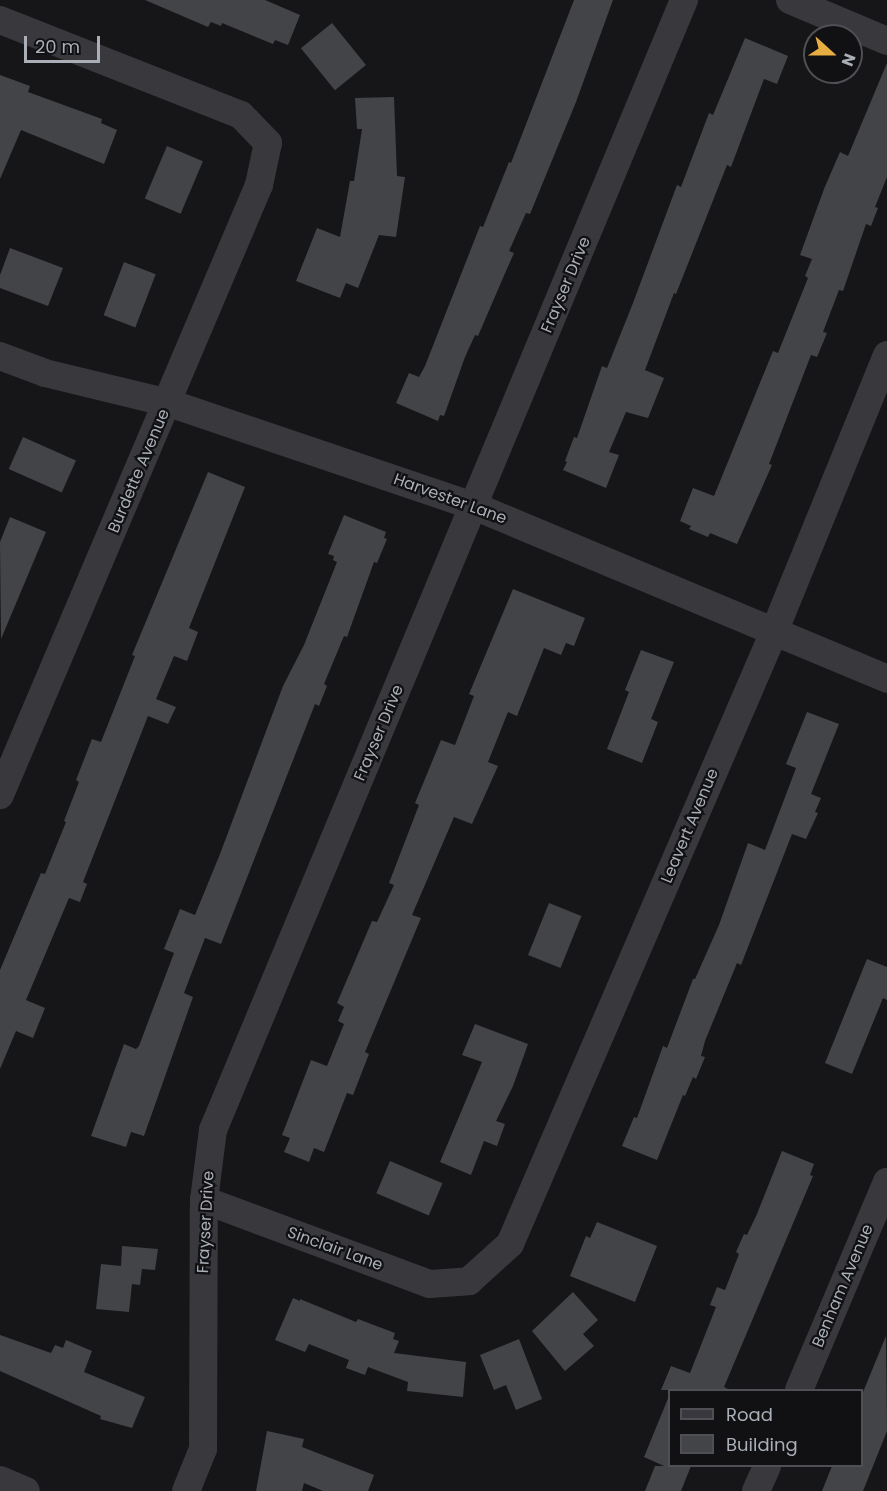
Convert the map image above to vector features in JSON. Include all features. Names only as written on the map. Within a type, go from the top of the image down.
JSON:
[{"type":"street","name":"Frayser Drive","points":[[186,1491],[203,1449],[204,1200],[213,1130],[684,0]]},
{"type":"street","points":[[790,0],[887,41]]},
{"type":"street","name":"Burdette Avenue","points":[[0,20],[241,115],[268,143],[259,185],[169,403],[0,795]]},
{"type":"street","name":"Leavert Avenue","points":[[469,1281],[510,1245],[774,632],[887,355]]},
{"type":"street","name":"Harvester Lane","points":[[0,356],[45,373],[169,403],[474,506],[887,679]]},
{"type":"street","name":"Benham Avenue","points":[[799,1389],[887,1182]]},
{"type":"street","name":"Sinclair Lane","points":[[204,1200],[430,1284],[469,1281]]},
{"type":"street","points":[[756,1491],[767,1467]]},
{"type":"street","points":[[0,1480],[26,1491]]},
{"type":"building","points":[[145,0],[265,0],[300,15],[288,45],[275,40],[273,44],[222,23],[221,26],[211,22],[208,27]]},
{"type":"building","points":[[574,0],[613,0],[576,102],[530,214],[526,213],[509,251],[514,253],[478,336],[475,335],[465,357],[444,416],[440,415],[438,421],[396,403],[409,373],[419,377],[425,366],[480,226],[483,227],[509,162],[511,163]]},
{"type":"building","points":[[332,23],[366,65],[335,90],[301,48]]},
{"type":"building","points":[[745,38],[788,56],[777,84],[764,79],[731,167],[727,165],[645,370],[664,378],[648,418],[626,412],[609,452],[619,455],[606,488],[563,470],[567,462],[565,461],[574,437],[577,438],[602,366],[607,368],[677,185],[681,187],[709,113],[713,115]]},
{"type":"building","points":[[887,63],[887,177],[875,207],[878,208],[871,226],[866,224],[843,291],[839,290],[823,332],[827,333],[817,357],[811,355],[769,464],[772,465],[737,544],[710,533],[708,537],[689,529],[691,526],[680,521],[693,488],[714,496],[773,351],[778,353],[808,278],[805,276],[812,259],[800,255],[824,189],[840,152],[848,156]]},
{"type":"building","points":[[0,75],[30,86],[28,92],[102,119],[101,123],[117,130],[104,164],[21,130],[0,179]]},
{"type":"building","points":[[394,97],[397,176],[405,177],[396,237],[379,235],[358,288],[346,283],[340,298],[296,281],[317,228],[340,237],[350,181],[354,181],[362,129],[357,129],[355,98]]},
{"type":"building","points":[[167,146],[203,161],[181,214],[145,198]]},
{"type":"building","points":[[10,248],[63,268],[48,306],[0,288],[0,275]]},
{"type":"building","points":[[124,262],[156,274],[135,327],[104,315]]},
{"type":"building","points":[[23,437],[76,461],[62,493],[9,469]]},
{"type":"building","points":[[208,472],[245,487],[189,628],[198,632],[187,661],[174,656],[156,699],[176,707],[168,724],[148,716],[83,882],[87,884],[80,902],[69,898],[26,1000],[45,1008],[33,1038],[16,1031],[0,1069],[0,970],[41,873],[45,874],[66,822],[64,821],[79,782],[76,780],[92,739],[101,742],[135,656],[132,655]]},
{"type":"building","points":[[344,515],[386,532],[384,538],[387,539],[377,563],[374,562],[347,637],[344,636],[324,684],[327,686],[319,706],[315,704],[221,944],[205,938],[184,993],[193,997],[144,1136],[131,1132],[126,1147],[91,1136],[124,1044],[136,1049],[139,1046],[174,953],[164,949],[180,909],[195,915],[220,854],[283,686],[304,645],[337,562],[333,560],[334,556],[328,554]]},
{"type":"building","points":[[10,517],[46,532],[1,639],[0,542]]},
{"type":"building","points":[[513,589],[585,618],[574,646],[566,643],[561,655],[544,648],[517,716],[508,712],[488,762],[498,766],[472,824],[454,817],[412,915],[421,918],[365,1052],[369,1054],[353,1095],[347,1093],[324,1152],[314,1148],[309,1162],[284,1152],[290,1138],[282,1135],[311,1060],[327,1066],[344,1024],[338,1021],[344,1007],[337,1003],[372,921],[377,922],[394,885],[389,883],[419,805],[415,803],[441,740],[455,745],[474,696],[469,694]]},
{"type":"building","points":[[641,650],[674,662],[651,719],[658,722],[642,763],[607,749],[629,692],[625,690]]},
{"type":"building","points":[[807,712],[839,724],[811,794],[821,798],[815,812],[818,813],[806,839],[792,834],[741,965],[737,963],[705,1041],[701,1056],[705,1057],[696,1079],[693,1077],[685,1096],[683,1095],[657,1160],[622,1146],[634,1117],[637,1118],[663,1046],[667,1048],[693,979],[695,979],[719,925],[748,843],[765,850],[796,768],[786,764]]},
{"type":"building","points":[[549,903],[581,916],[560,968],[528,955]]},
{"type":"building","points":[[867,959],[887,967],[887,1000],[883,998],[852,1074],[825,1063]]},
{"type":"building","points":[[475,1024],[528,1044],[513,1086],[496,1121],[505,1124],[497,1146],[484,1141],[471,1175],[440,1162],[482,1062],[462,1055]]},
{"type":"building","points":[[782,1151],[814,1164],[810,1175],[813,1176],[724,1387],[728,1389],[661,1390],[671,1366],[690,1373],[716,1307],[710,1305],[717,1287],[725,1290],[739,1254],[736,1252],[757,1214]]},
{"type":"building","points":[[390,1161],[442,1183],[429,1215],[376,1193]]},
{"type":"building","points":[[597,1222],[657,1246],[635,1302],[570,1276],[586,1236],[590,1238]]},
{"type":"building","points":[[122,1246],[158,1249],[155,1270],[142,1269],[140,1285],[132,1284],[129,1312],[96,1309],[101,1264],[121,1266]]},
{"type":"building","points":[[573,1292],[598,1320],[583,1334],[594,1346],[565,1371],[532,1331]]},
{"type":"building","points":[[293,1298],[356,1322],[358,1319],[395,1333],[393,1339],[399,1341],[394,1353],[466,1362],[463,1397],[407,1391],[408,1382],[368,1367],[365,1375],[346,1368],[349,1360],[309,1344],[305,1352],[275,1340]]},
{"type":"building","points":[[0,1335],[51,1353],[55,1345],[63,1348],[66,1340],[92,1351],[84,1372],[145,1397],[132,1428],[100,1419],[101,1416],[0,1371]]},
{"type":"building","points":[[886,1336],[887,1431],[863,1491],[822,1491],[832,1467],[863,1467],[863,1392]]},
{"type":"building","points":[[519,1339],[542,1399],[516,1410],[506,1385],[494,1390],[480,1355]]},
{"type":"building","points":[[668,1398],[668,1467],[691,1467],[681,1491],[645,1491],[655,1466],[664,1466],[644,1457]]},
{"type":"building","points":[[267,1431],[304,1439],[302,1447],[374,1475],[368,1491],[323,1491],[304,1483],[302,1491],[256,1491]]}]
